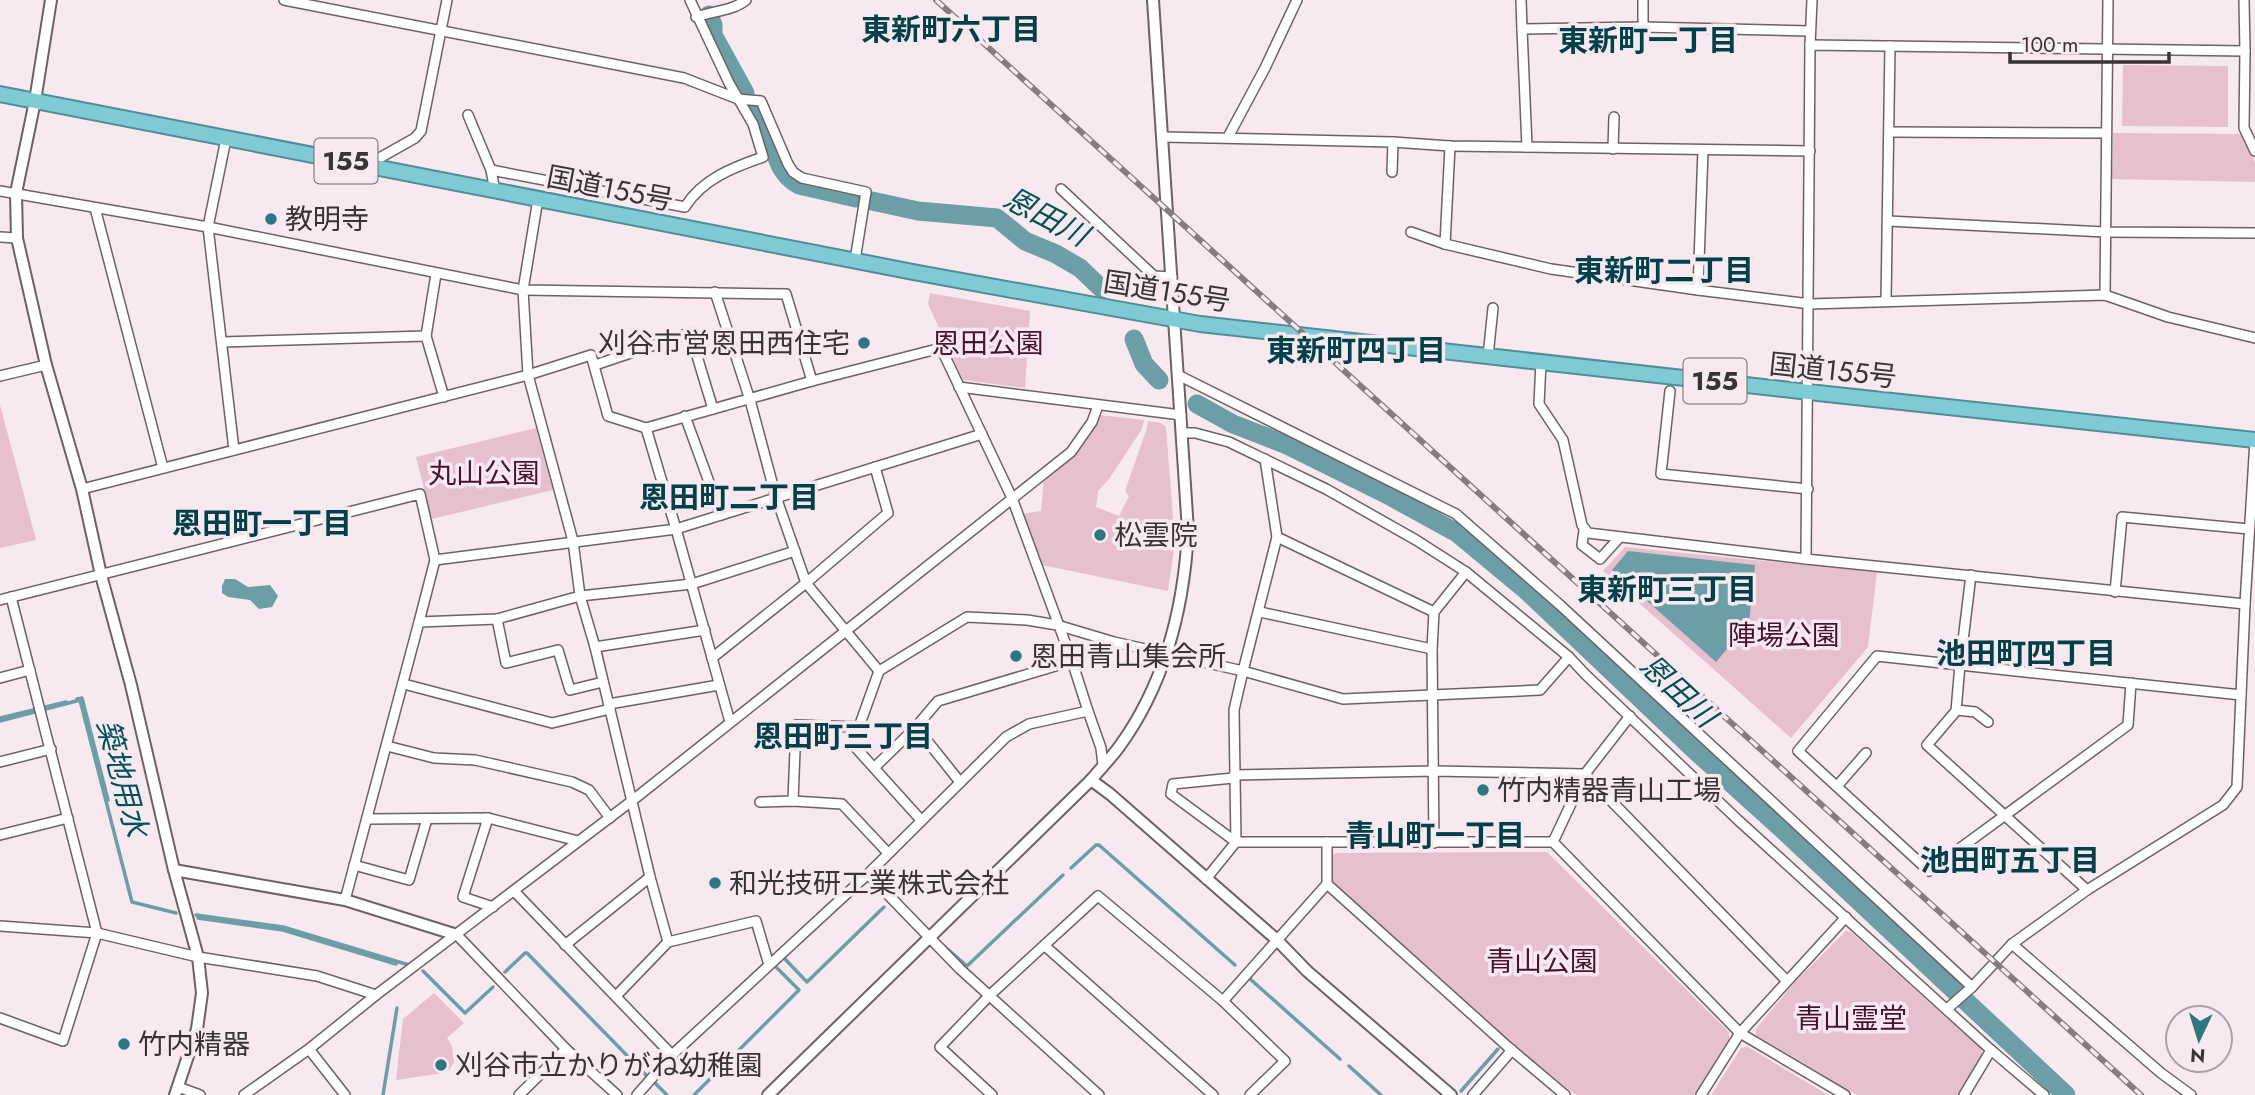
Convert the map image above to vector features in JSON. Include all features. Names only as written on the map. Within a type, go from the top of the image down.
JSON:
[{"type":"highway","name":"国道155号","points":[[0,94],[1199,324],[2255,439]]},
{"type":"street","points":[[51,0],[35,101],[16,193],[17,238],[46,365],[82,489],[174,870],[198,957],[202,993],[197,1029],[177,1091],[200,1095]]},
{"type":"street","points":[[284,0],[684,78],[738,99],[761,101],[793,172],[802,177],[866,192],[855,260]]},
{"type":"street","points":[[367,165],[415,138],[421,131],[447,0]]},
{"type":"street","points":[[491,170],[685,207],[692,194],[709,182],[735,166],[763,157],[753,124],[696,17],[690,0]]},
{"type":"street","points":[[696,17],[738,7],[746,0]]},
{"type":"street","points":[[768,1095],[1091,780],[1132,727],[1167,653],[1178,613],[1188,531],[1153,0]]},
{"type":"street","points":[[1228,137],[1297,0]]},
{"type":"street","points":[[1521,0],[1527,147]]},
{"type":"street","points":[[1643,0],[1643,27]]},
{"type":"street","points":[[1806,559],[1812,0]]},
{"type":"street","points":[[2105,295],[2108,0]]},
{"type":"street","points":[[2244,0],[2245,51],[2250,88],[2244,128],[2254,145]]},
{"type":"street","points":[[1522,29],[1643,27],[1810,30]]},
{"type":"street","points":[[1810,45],[2245,51]]},
{"type":"street","points":[[1886,301],[1890,46]]},
{"type":"street","points":[[468,115],[491,170],[495,191]]},
{"type":"street","points":[[1613,149],[1614,117]]},
{"type":"street","points":[[1889,132],[2106,133]]},
{"type":"street","points":[[1163,137],[1393,142],[1450,146],[1810,151]]},
{"type":"street","points":[[226,139],[208,227],[234,450]]},
{"type":"street","points":[[1392,172],[1393,142]]},
{"type":"street","points":[[1446,244],[1450,146]]},
{"type":"street","points":[[1698,290],[1703,150]]},
{"type":"street","points":[[1061,189],[1154,276],[1172,277]]},
{"type":"street","points":[[0,191],[208,227],[523,290],[786,294],[812,381]]},
{"type":"street","points":[[538,199],[523,290],[528,375],[573,541],[580,596],[668,942]]},
{"type":"street","points":[[95,208],[163,468]]},
{"type":"street","points":[[1888,221],[2105,232],[2255,233]]},
{"type":"street","points":[[1411,232],[1446,244],[1551,269],[1810,304],[2105,295],[2168,317],[2255,338]]},
{"type":"street","points":[[0,237],[17,238]]},
{"type":"street","points":[[436,274],[426,336],[444,397]]},
{"type":"street","points":[[715,292],[750,400],[776,497],[806,583],[879,671]]},
{"type":"street","points":[[1488,356],[1493,308]]},
{"type":"street","points":[[595,365],[690,333],[713,410]]},
{"type":"street","points":[[222,342],[426,336]]},
{"type":"street","points":[[82,489],[528,375],[591,355],[608,416],[646,428],[941,348],[1012,498],[1072,661],[1101,748],[1103,765]]},
{"type":"street","points":[[1541,362],[1539,404],[1563,440],[1584,530],[1581,545],[1600,559],[1620,537]]},
{"type":"street","points":[[0,376],[46,365]]},
{"type":"street","points":[[1178,375],[1456,514],[1570,614],[1972,987]]},
{"type":"street","points":[[959,387],[1181,415]]},
{"type":"street","points":[[1670,391],[1661,474],[1808,489]]},
{"type":"street","points":[[244,1095],[309,1049],[610,818],[1071,452],[1092,422],[1098,406]]},
{"type":"street","points":[[685,416],[721,515]]},
{"type":"street","points":[[646,428],[730,722]]},
{"type":"street","points":[[1183,433],[1195,433],[1229,442],[1265,459],[1326,489],[1466,572],[1569,657],[1738,820],[2044,1095]]},
{"type":"street","points":[[435,560],[676,529],[982,434]]},
{"type":"street","points":[[1947,1009],[1972,987],[2012,944],[2087,890],[2223,805],[2238,787],[2255,439]]},
{"type":"street","points":[[1206,879],[1236,842],[1234,710],[1277,537],[1265,459]]},
{"type":"street","points":[[712,658],[888,513],[875,467]]},
{"type":"street","points":[[0,600],[420,494],[435,560],[345,900]]},
{"type":"street","points":[[2115,592],[2122,517],[2249,529]]},
{"type":"street","points":[[1584,530],[1588,533],[1806,559],[2245,604]]},
{"type":"street","points":[[1277,537],[1434,612]]},
{"type":"street","points":[[419,622],[497,619],[580,596],[692,584],[794,551]]},
{"type":"street","points":[[1434,843],[1434,612],[1466,572]]},
{"type":"street","points":[[1971,575],[1956,710],[1927,745],[2087,890]]},
{"type":"street","points":[[0,1018],[63,1041],[97,933],[11,597]]},
{"type":"street","points":[[1260,612],[1432,649]]},
{"type":"street","points":[[920,820],[856,748],[855,738],[879,671],[967,617],[1027,620],[1057,625],[1114,642],[1243,671],[1343,699],[1540,690],[1569,657]]},
{"type":"street","points":[[497,619],[506,663],[558,650],[570,690],[603,681]]},
{"type":"street","points":[[595,647],[705,630]]},
{"type":"street","points":[[2131,683],[2128,725],[1929,871],[1798,751],[1877,656],[2131,683],[2241,695]]},
{"type":"street","points":[[875,767],[938,701],[1072,661]]},
{"type":"street","points":[[0,678],[30,670]]},
{"type":"street","points":[[404,684],[552,723],[610,707],[719,685]]},
{"type":"street","points":[[1956,710],[1975,712],[1988,722]]},
{"type":"street","points":[[637,1095],[672,1055],[868,874],[1006,737],[1029,724],[1088,711]]},
{"type":"street","points":[[1553,842],[1585,774],[1630,716]]},
{"type":"street","points":[[793,801],[796,725],[859,727]]},
{"type":"street","points":[[916,727],[960,782]]},
{"type":"street","points":[[387,746],[434,758],[475,760],[572,782],[589,790],[610,818]]},
{"type":"street","points":[[0,762],[51,749]]},
{"type":"street","points":[[1838,785],[1866,753]]},
{"type":"street","points":[[1787,981],[1585,774],[1434,771],[1234,776],[1173,784],[1171,794],[1236,842],[1553,842],[1740,1033],[1845,1095]]},
{"type":"street","points":[[1091,780],[1111,794],[1277,940],[1307,971],[1451,1095]]},
{"type":"street","points":[[760,802],[842,804],[888,853]]},
{"type":"street","points":[[0,835],[68,818]]},
{"type":"street","points":[[367,819],[488,818],[578,841]]},
{"type":"street","points":[[488,818],[463,897],[493,907]]},
{"type":"street","points":[[354,865],[409,880],[427,820]]},
{"type":"street","points":[[1223,1001],[1327,884],[1327,842]]},
{"type":"street","points":[[174,870],[345,900],[457,935],[566,1049],[617,1095]]},
{"type":"street","points":[[868,874],[960,969],[1099,1095]]},
{"type":"street","points":[[565,945],[650,877]]},
{"type":"street","points":[[1327,884],[1565,1095]]},
{"type":"street","points":[[514,891],[672,1055]]},
{"type":"street","points":[[992,1095],[940,1047],[990,995],[1098,896],[1223,1001],[1285,1061],[1250,1095]]},
{"type":"street","points":[[1701,1095],[1740,1033],[1846,918]]},
{"type":"street","points":[[616,996],[668,942],[757,921],[769,965]]},
{"type":"street","points":[[0,926],[97,933],[198,957],[317,976],[376,995]]},
{"type":"street","points":[[2012,944],[2161,1073],[2192,1095]]},
{"type":"street","points":[[1045,946],[1213,1095]]},
{"type":"street","points":[[309,1049],[345,1095]]},
{"type":"street","points":[[519,1095],[566,1049]]},
{"type":"street","points":[[1473,1095],[1512,1050]]},
{"type":"street","points":[[1964,1095],[1991,1050]]},
{"type":"green space","points":[[2123,65],[2228,66],[2228,127],[2122,126]]},
{"type":"green space","points":[[2113,133],[2242,134],[2255,162],[2255,182],[2112,179]]},
{"type":"green space","name":"恩田公園","points":[[930,293],[1030,311],[1025,388],[963,380],[928,304]]},
{"type":"green space","points":[[0,405],[36,540],[0,548]]},
{"type":"green space","name":"松雲院","points":[[1099,415],[1144,420],[1142,429],[1098,491],[1096,507],[1119,516],[1129,496],[1125,491],[1148,421],[1161,423],[1166,427],[1175,543],[1168,591],[1042,565],[1022,514],[1041,511],[1044,479],[1076,451]]},
{"type":"green space","name":"丸山公園","points":[[536,428],[553,490],[432,519],[416,457]]},
{"type":"green space","name":"陣場公園","points":[[1625,547],[1877,572],[1868,647],[1791,738],[1603,571]]},
{"type":"green space","name":"青山公園","points":[[1547,852],[1729,1032],[1729,1040],[1694,1095],[1577,1095],[1560,1085],[1511,1044],[1330,882],[1330,857],[1336,853]]},
{"type":"green space","name":"青山霊堂","points":[[1846,931],[1851,932],[1981,1049],[1983,1056],[1960,1095],[1857,1095],[1756,1035],[1756,1029],[1795,982]]},
{"type":"green space","points":[[434,993],[464,1023],[447,1038],[452,1046],[454,1062],[450,1069],[443,1073],[396,1080],[403,1019]]},
{"type":"green space","name":"青山霊堂","points":[[1748,1047],[1828,1095],[1711,1095],[1741,1048]]},
{"type":"water","points":[[1628,551],[1755,565],[1749,623],[1716,662],[1612,570]]},
{"type":"water","points":[[225,579],[235,579],[248,587],[270,585],[278,596],[272,607],[259,609],[250,600],[228,597],[222,593]]},
{"type":"waterway","name":"恩田川","points":[[709,15],[713,35],[745,93]]},
{"type":"waterway","name":"恩田川","points":[[753,105],[766,125],[777,159],[791,180],[799,185],[856,198]]},
{"type":"waterway","name":"恩田川","points":[[872,201],[918,211],[997,218],[1025,241],[1080,268],[1102,289]]},
{"type":"waterway","name":"恩田川","points":[[1134,339],[1144,364],[1159,380]]},
{"type":"waterway","name":"恩田川","points":[[1197,404],[1233,424],[1287,445],[1388,495],[1457,533],[1527,591],[2066,1095]]},
{"type":"waterway","name":"築地用水","points":[[77,699],[82,698],[108,800]]},
{"type":"waterway","name":"築地用水","points":[[0,721],[80,700],[132,902],[176,913]]},
{"type":"waterway","name":"築地用水","points":[[0,718],[66,702]]},
{"type":"waterway","points":[[1071,868],[1099,845],[1235,965]]},
{"type":"waterway","points":[[944,946],[967,966],[1063,875]]},
{"type":"waterway","points":[[784,958],[807,982],[884,907]]},
{"type":"waterway","name":"築地用水","points":[[196,915],[283,927],[409,965]]},
{"type":"waterway","name":"築地用水","points":[[198,918],[283,930],[396,964]]},
{"type":"waterway","name":"築地用水","points":[[505,972],[527,953],[647,1076]]},
{"type":"waterway","points":[[694,1095],[799,990],[776,967]]},
{"type":"waterway","name":"築地用水","points":[[423,971],[465,1013],[493,987]]},
{"type":"waterway","points":[[1249,978],[1340,1059]]},
{"type":"waterway","name":"築地用水","points":[[383,1095],[397,1008]]},
{"type":"waterway","points":[[1461,1091],[1498,1049]]},
{"type":"waterway","points":[[1349,1066],[1381,1095]]},
{"type":"waterway","name":"築地用水","points":[[654,1082],[667,1095]]},
{"type":"railway","points":[[936,0],[2141,1095]]},
{"type":"place","name":"教明寺","points":[[271,219]]},
{"type":"place","name":"刈谷市営恩田西住宅","points":[[864,343]]},
{"type":"place","name":"松雲院","points":[[1100,535]]},
{"type":"place","name":"恩田青山集会所","points":[[1016,656]]},
{"type":"place","name":"竹内精器青山工場","points":[[1483,790]]},
{"type":"place","name":"和光技研工業株式会社","points":[[715,883]]},
{"type":"place","name":"竹内精器","points":[[124,1044]]},
{"type":"place","name":"刈谷市立かりがね幼稚園","points":[[441,1065]]},
{"type":"district","name":"東新町六丁目","points":[[951,30]]},
{"type":"district","name":"東新町一丁目","points":[[1648,41]]},
{"type":"district","name":"東新町二丁目","points":[[1664,271]]},
{"type":"district","name":"東新町四丁目","points":[[1356,351]]},
{"type":"district","name":"恩田町二丁目","points":[[729,498]]},
{"type":"district","name":"恩田町一丁目","points":[[262,524]]},
{"type":"district","name":"東新町三丁目","points":[[1667,590]]},
{"type":"district","name":"池田町四丁目","points":[[2026,654]]},
{"type":"district","name":"恩田町三丁目","points":[[843,737]]},
{"type":"district","name":"青山町一丁目","points":[[1435,836]]},
{"type":"district","name":"池田町五丁目","points":[[2010,861]]}]
